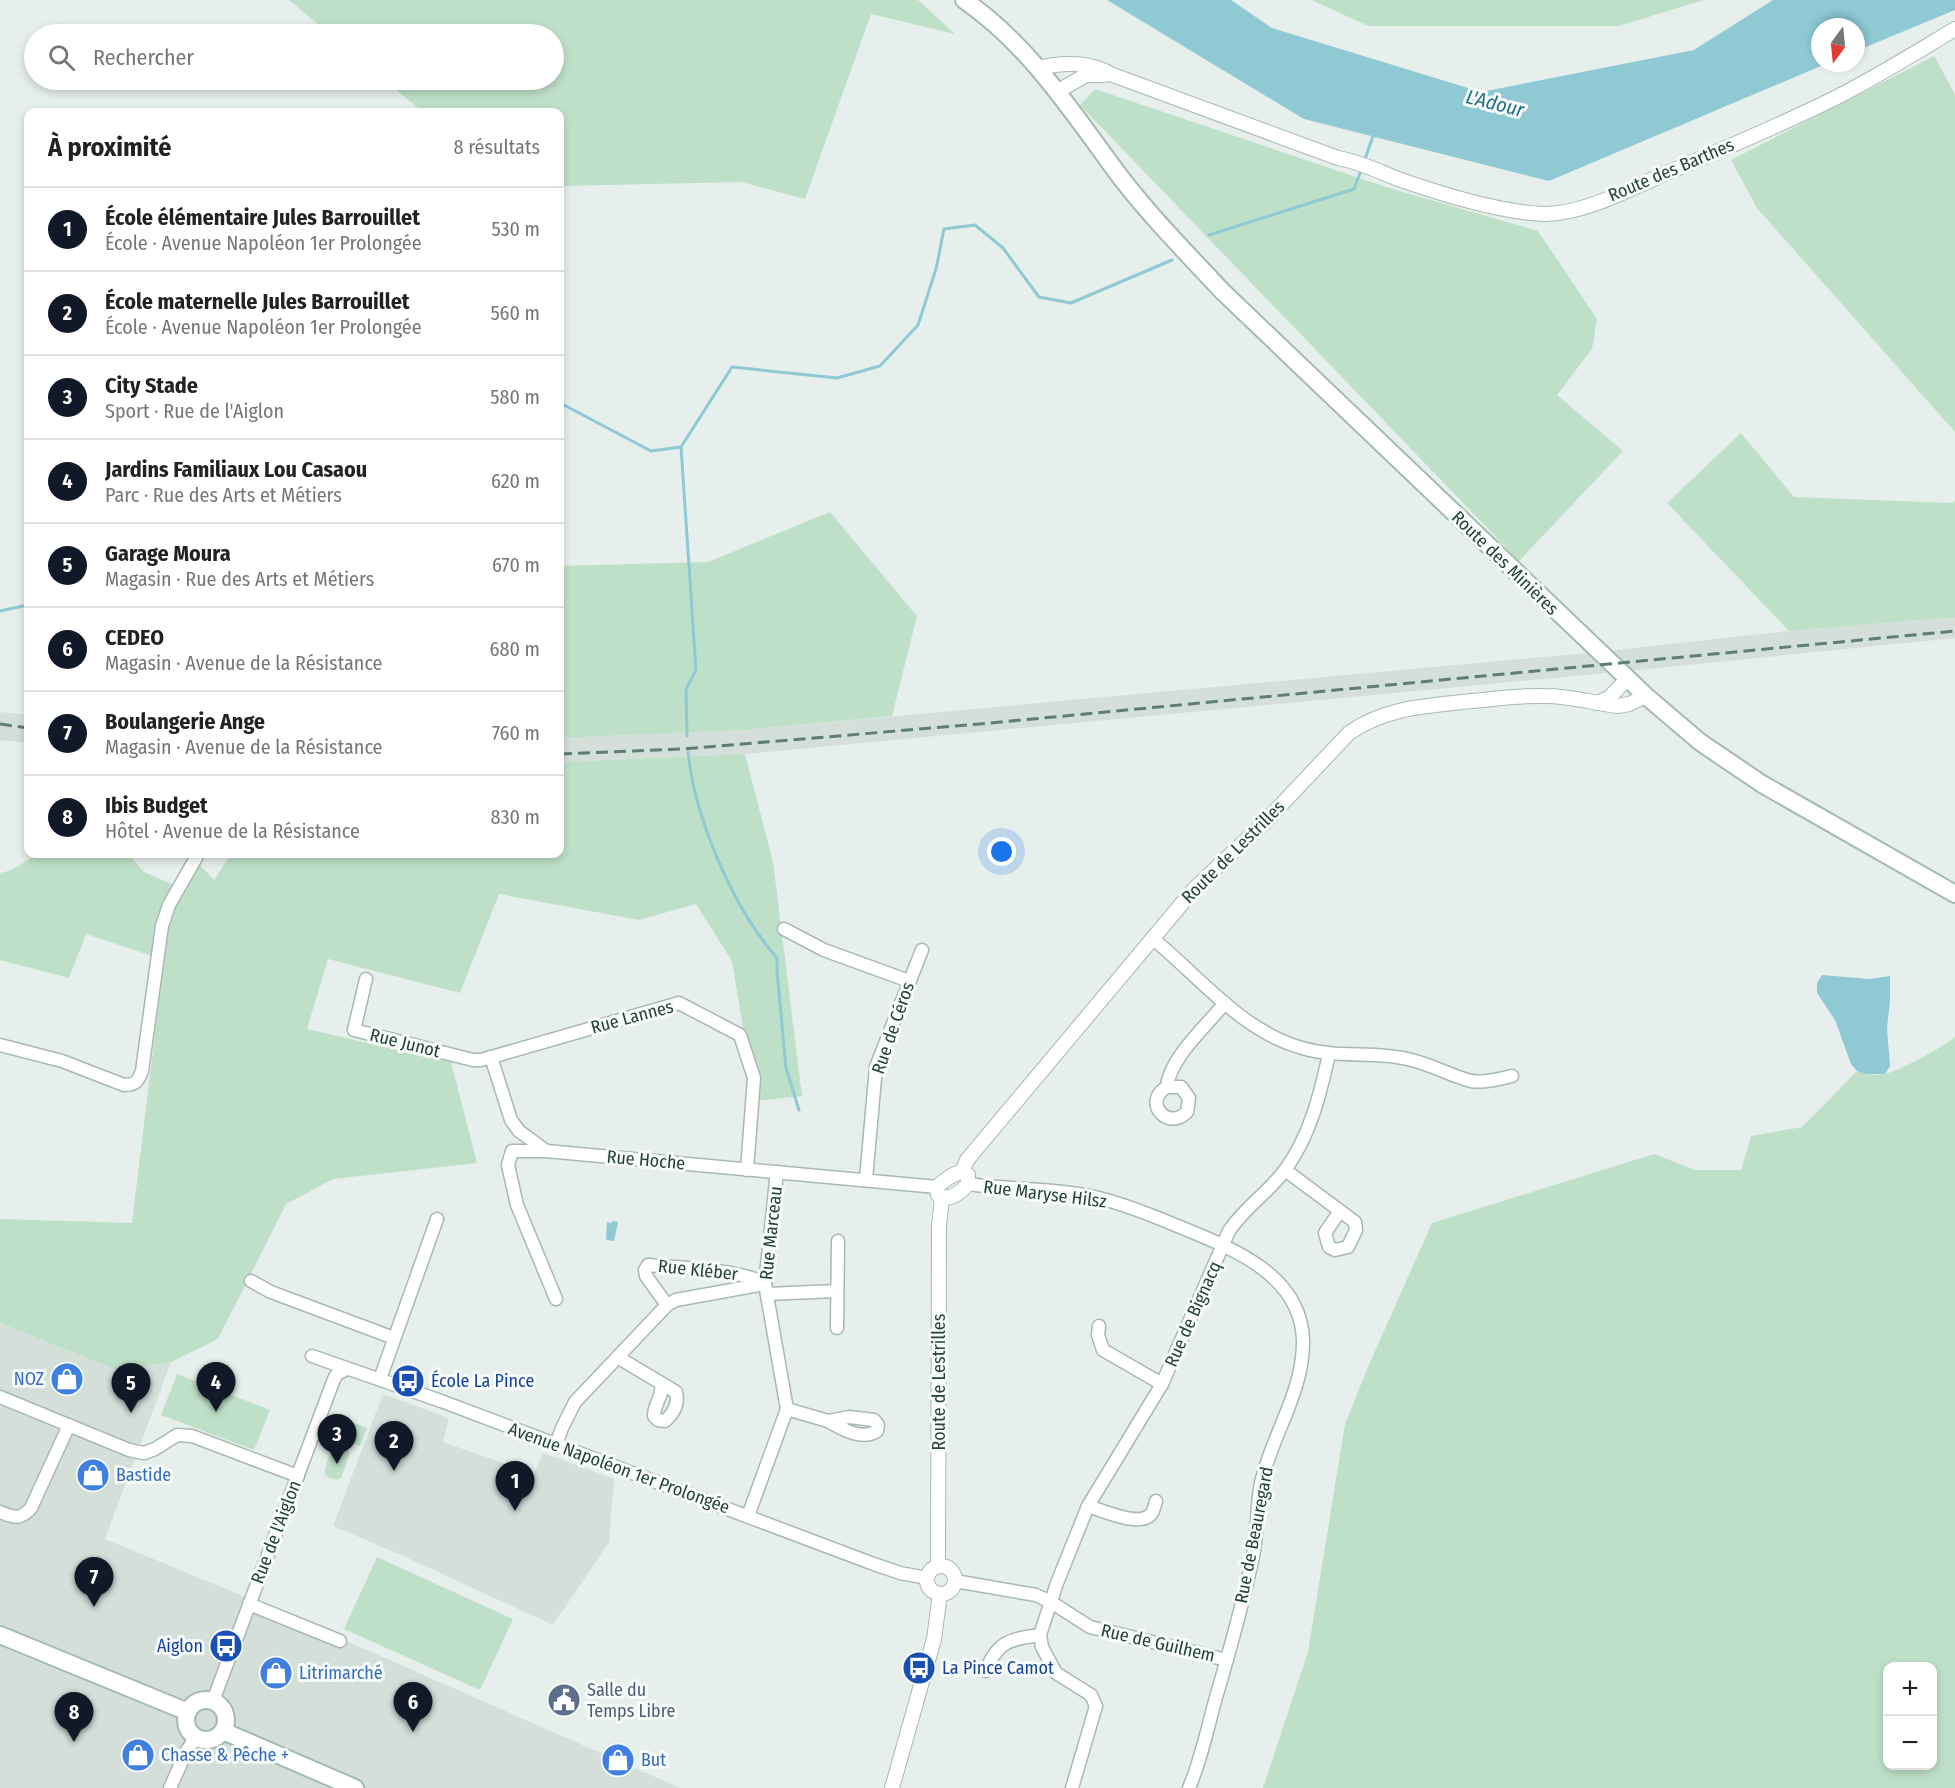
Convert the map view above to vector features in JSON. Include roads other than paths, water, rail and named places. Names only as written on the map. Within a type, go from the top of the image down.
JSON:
[{"type":"main road","points":[[951,0],[1037,74]]},
{"type":"main road","points":[[964,0],[982,12],[1012,40],[1037,74]]},
{"type":"main road","name":"Route des Minières","points":[[1037,74],[1058,91],[1110,164],[1171,237],[1222,291],[1646,696],[1700,742],[1762,784],[1955,894]]},
{"type":"main road","name":"Route des Minières","points":[[1037,74],[1096,152],[1110,164]]},
{"type":"main road","points":[[0,1635],[188,1712]]},
{"type":"main road","points":[[213,1701],[225,1713],[226,1725],[218,1736],[211,1739],[196,1737],[187,1726],[188,1712],[195,1703],[213,1701]]},
{"type":"main road","points":[[223,1731],[355,1788]]},
{"type":"street","name":"Route des Barthes","points":[[1113,75],[1338,158],[1369,166],[1398,179],[1509,211],[1545,214],[1563,212],[1595,202],[1651,180],[1833,99],[1955,29]]},
{"type":"street","points":[[1037,74],[1042,67],[1065,62],[1102,69],[1113,75]]},
{"type":"street","points":[[1058,91],[1086,75],[1113,75]]},
{"type":"street","points":[[1597,703],[1609,698],[1627,679]]},
{"type":"street","name":"Route de Lestrilles","points":[[965,1178],[968,1160],[1195,888],[1266,821],[1349,733],[1361,724],[1391,712],[1417,707],[1511,697],[1545,696],[1618,706],[1629,704],[1646,696]]},
{"type":"street","points":[[0,1045],[62,1061],[124,1085],[133,1085],[138,1081],[142,1071],[162,926],[169,905],[196,858]]},
{"type":"street","points":[[784,929],[824,950],[909,981]]},
{"type":"street","points":[[1152,938],[1225,1003],[1255,1026],[1282,1041],[1329,1054],[1389,1056],[1415,1061],[1473,1081],[1512,1076]]},
{"type":"street","name":"Rue de Céros","points":[[866,1179],[876,1067],[922,950]]},
{"type":"street","name":"Rue Junot","points":[[366,979],[354,1030],[473,1060]]},
{"type":"street","name":"Rue Lannes","points":[[473,1060],[481,1060],[679,1003],[740,1035],[754,1078],[747,1170]]},
{"type":"street","points":[[1167,1087],[1168,1075],[1183,1053],[1225,1003]]},
{"type":"street","name":"Rue de Bignacq","points":[[1040,1635],[1088,1506],[1162,1384],[1223,1244],[1238,1218],[1285,1170],[1311,1123],[1321,1092],[1329,1054]]},
{"type":"street","points":[[491,1057],[511,1120],[519,1131],[546,1151]]},
{"type":"street","name":"Rue Hoche","points":[[556,1299],[518,1208],[508,1165],[512,1151],[546,1151],[866,1179],[940,1192]]},
{"type":"street","points":[[1285,1170],[1340,1211]]},
{"type":"street","name":"Rue Marceau","points":[[777,1172],[766,1289],[787,1409]]},
{"type":"street","points":[[940,1192],[951,1198],[965,1178]]},
{"type":"street","name":"Rue Maryse Hilsz","points":[[965,1178],[1098,1198],[1142,1212],[1223,1244]]},
{"type":"street","name":"Route de Lestrilles","points":[[938,1566],[940,1192]]},
{"type":"street","points":[[380,1379],[437,1219]]},
{"type":"street","points":[[837,1328],[838,1241]]},
{"type":"street","name":"Rue de Beauregard","points":[[1189,1788],[1227,1660],[1254,1553],[1260,1486],[1265,1466],[1298,1381],[1302,1362],[1303,1338],[1299,1319],[1279,1283],[1248,1257],[1223,1244]]},
{"type":"street","name":"Rue Kléber","points":[[648,1265],[738,1274],[754,1277],[766,1289],[676,1300],[667,1305],[646,1276],[645,1270],[648,1265]]},
{"type":"street","points":[[251,1281],[271,1292],[394,1338]]},
{"type":"street","name":"Rue Marceau","points":[[766,1289],[836,1291]]},
{"type":"street","points":[[556,1445],[575,1402],[667,1305]]},
{"type":"street","name":"Rue de Bignacq","points":[[1099,1326],[1098,1335],[1103,1350],[1162,1384]]},
{"type":"street","name":"Avenue Napoléon 1er Prolongée","points":[[312,1356],[347,1369],[357,1370],[900,1573],[927,1578]]},
{"type":"street","points":[[619,1358],[661,1383]]},
{"type":"street","name":"Rue de l'Aiglon","points":[[213,1701],[334,1379],[341,1370],[347,1369]]},
{"type":"street","points":[[0,1397],[129,1450],[144,1453],[177,1435],[192,1436],[298,1476]]},
{"type":"street","points":[[748,1516],[787,1409],[828,1421]]},
{"type":"street","points":[[0,1512],[15,1518],[24,1515],[32,1508],[69,1425]]},
{"type":"street","points":[[1088,1506],[1142,1520],[1152,1514],[1156,1500]]},
{"type":"street","points":[[938,1566],[948,1568],[954,1576],[948,1592],[940,1594],[932,1590],[927,1578],[929,1572],[938,1566]]},
{"type":"street","name":"Rue de Guilhem","points":[[954,1581],[1036,1596],[1051,1602],[1090,1627],[1227,1660]]},
{"type":"street","points":[[892,1788],[934,1640],[940,1594]]},
{"type":"street","points":[[249,1604],[340,1641]]},
{"type":"street","points":[[986,1671],[992,1654],[1001,1647],[1016,1638],[1040,1635],[1042,1647],[1056,1673],[1091,1695],[1096,1706],[1072,1788]]},
{"type":"street","points":[[170,1788],[186,1752],[196,1737]]},
{"type":"water","name":"L'Adour","points":[[1107,0],[1231,0],[1272,28],[1481,92],[1694,50],[1773,0],[1955,0],[1955,10],[1865,47],[1865,18],[1811,18],[1811,70],[1549,181],[1304,119]]},
{"type":"water","points":[[1822,975],[1869,979],[1890,976],[1887,1028],[1890,1066],[1885,1074],[1866,1074],[1857,1071],[1851,1064],[1835,1020],[1817,993],[1817,983]]},
{"type":"water","points":[[612,1221],[618,1222],[614,1241],[606,1240],[607,1222],[612,1223]]},
{"type":"waterway","points":[[1364,162],[1373,136],[1375,136]]},
{"type":"waterway","points":[[1209,235],[1354,189],[1362,168]]},
{"type":"waterway","points":[[564,405],[651,451],[681,447],[732,367],[837,378],[880,366],[918,325],[936,269],[944,229],[975,225],[1003,248],[1039,297],[1071,303],[1172,260]]},
{"type":"waterway","points":[[681,447],[696,670],[686,689],[687,736]]},
{"type":"waterway","points":[[0,611],[24,606]]},
{"type":"waterway","points":[[688,752],[699,805],[731,889],[761,938],[777,958],[786,1068],[799,1110]]},
{"type":"railway","points":[[564,754],[682,749],[980,724],[1955,631]]},
{"type":"railway","points":[[0,724],[24,727]]},
{"type":"place","name":"NOZ","points":[[67,1379]]},
{"type":"place","name":"École La Pince","points":[[408,1381]]},
{"type":"place","name":"Jardins Familiaux Lou Casaou","points":[[216,1412]]},
{"type":"place","name":"Garage Moura","points":[[131,1413]]},
{"type":"place","name":"City Stade","points":[[337,1464]]},
{"type":"place","name":"École maternelle Jules Barrouillet","points":[[394,1471]]},
{"type":"place","name":"Bastide","points":[[93,1475]]},
{"type":"place","name":"École élémentaire Jules Barrouillet","points":[[515,1511]]},
{"type":"place","name":"Boulangerie Ange","points":[[94,1607]]},
{"type":"place","name":"Aiglon","points":[[226,1646]]},
{"type":"place","name":"La Pince Camot","points":[[919,1668]]},
{"type":"place","name":"Litrimarché","points":[[276,1673]]},
{"type":"place","name":"Salle du Temps Libre","points":[[564,1700]]},
{"type":"place","name":"CEDEO","points":[[413,1732]]},
{"type":"place","name":"Ibis Budget","points":[[74,1742]]},
{"type":"place","name":"Chasse & Pêche +","points":[[138,1755]]},
{"type":"place","name":"But","points":[[618,1760]]}]
